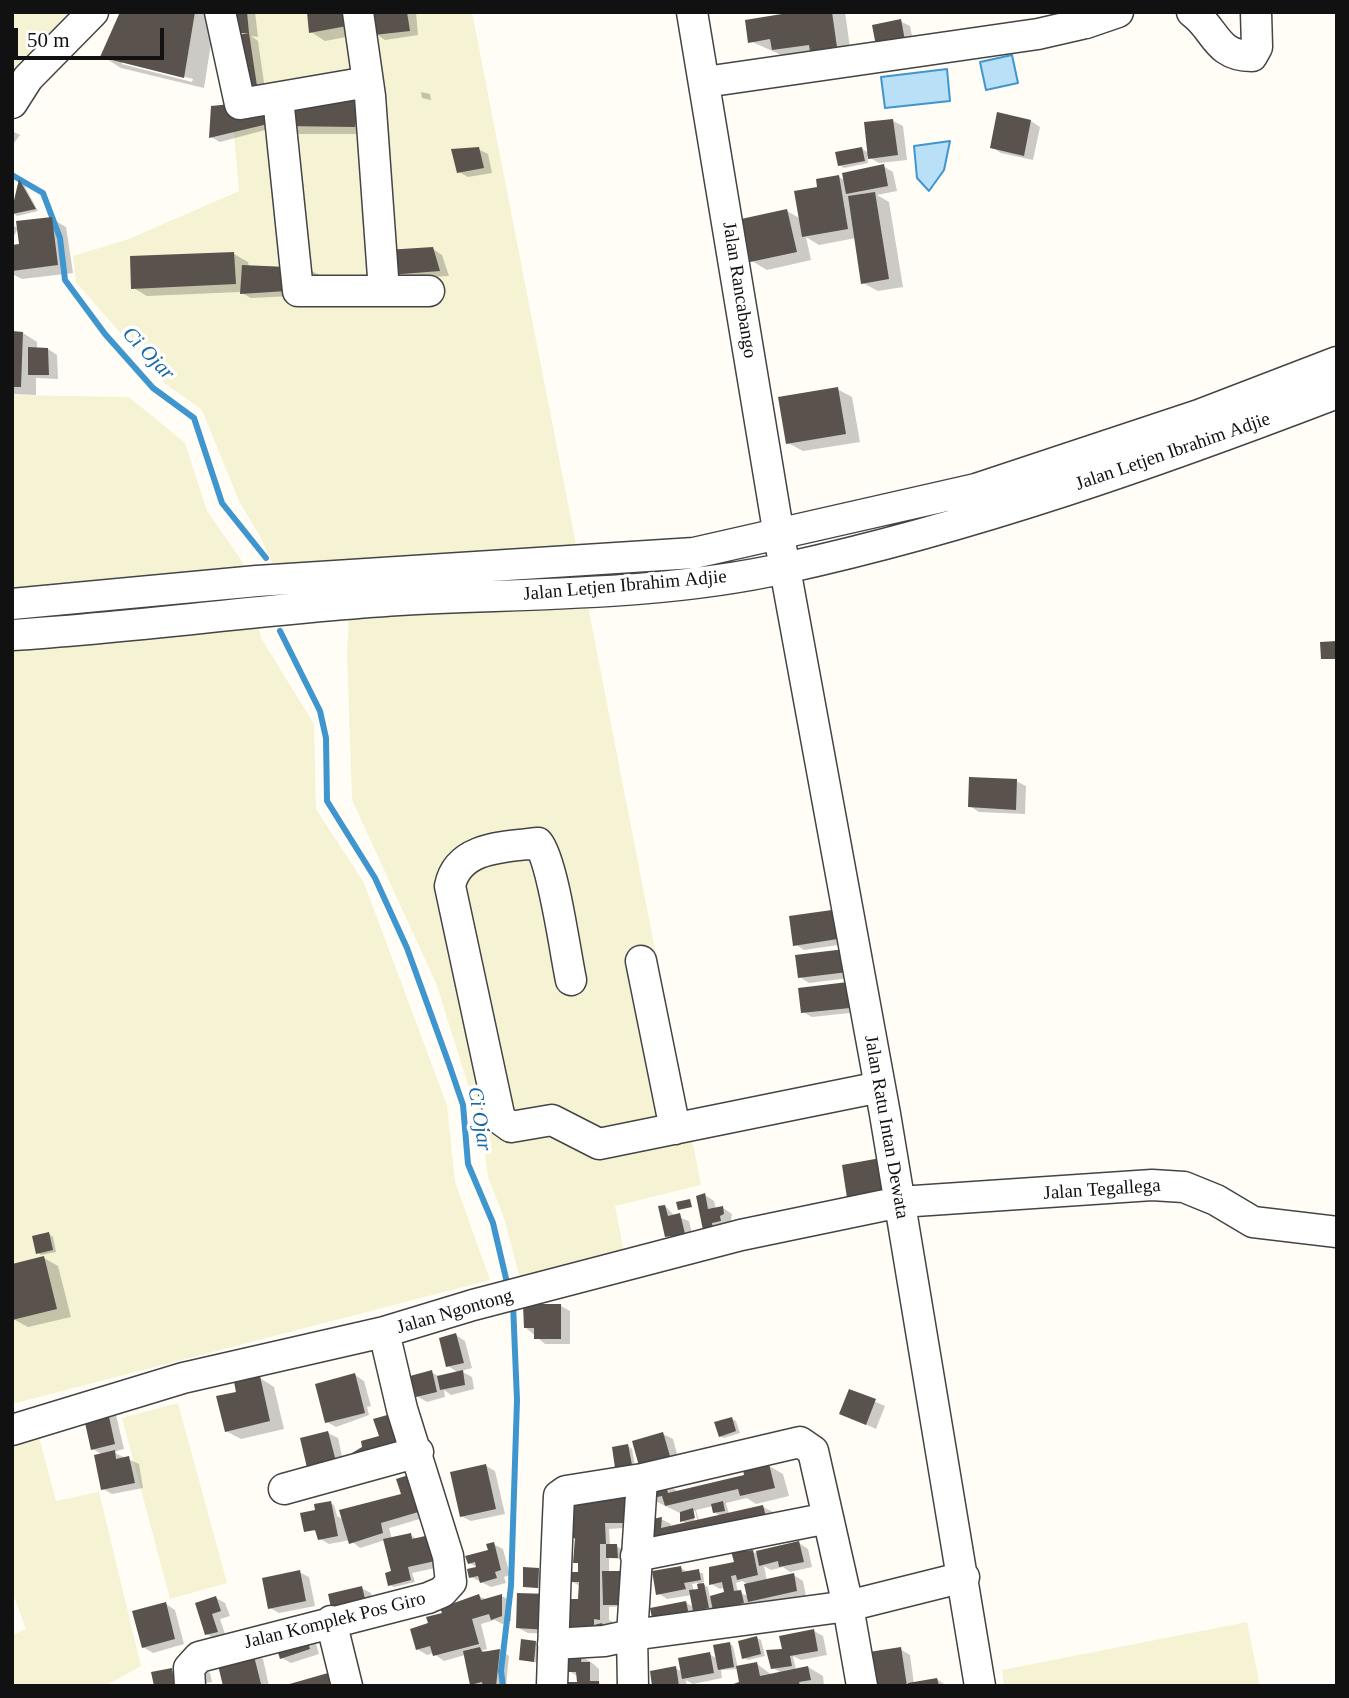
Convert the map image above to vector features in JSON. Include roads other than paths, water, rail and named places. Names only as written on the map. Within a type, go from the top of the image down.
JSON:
[{"type":"street","points":[[12,103],[28,78],[93,12]]},
{"type":"street","points":[[220,12],[240,104],[368,82]]},
{"type":"street","points":[[358,12],[368,82],[384,291]]},
{"type":"street","name":"Jalan Rancabango","points":[[692,12],[786,568]]},
{"type":"street","points":[[705,82],[1005,39],[1087,17],[1118,12]]},
{"type":"street","points":[[1192,12],[1217,43],[1237,56],[1252,56],[1257,47],[1256,12]]},
{"type":"street","points":[[278,98],[298,291],[429,291]]},
{"type":"street","name":"Jalan Letjen Ibrahim Adjie","points":[[12,635],[80,631],[260,610],[701,583],[786,568],[988,514],[1202,429],[1337,362]]},
{"type":"street","name":"Jalan Letjen Ibrahim Adjie","points":[[12,604],[270,580],[694,553],[779,536],[976,489],[1337,393]]},
{"type":"street","name":"Jalan Ratu Intan Dewata","points":[[786,568],[900,1202],[980,1686]]},
{"type":"street","points":[[74,600],[80,631]]},
{"type":"street","points":[[571,980],[543,849],[538,843],[475,853],[463,862],[453,873],[450,886],[500,1119],[511,1127],[552,1120],[599,1144],[880,1087]]},
{"type":"street","points":[[641,961],[675,1129]]},
{"type":"street","name":"Jalan Tegallega","points":[[900,1202],[1152,1185],[1184,1187],[1216,1200],[1253,1222],[1337,1232]]},
{"type":"street","name":"Jalan Ngontong","points":[[12,1430],[183,1378],[384,1332],[473,1305],[741,1235],[900,1202]]},
{"type":"street","name":"Jalan Komplek Pos Giro","points":[[190,1686],[189,1668],[199,1657],[428,1598],[442,1592],[451,1582],[448,1556],[418,1452],[402,1409],[384,1332]]},
{"type":"street","points":[[552,1686],[559,1496],[566,1491],[642,1479],[800,1443],[813,1451],[848,1606],[856,1685]]},
{"type":"street","points":[[284,1489],[418,1452]]},
{"type":"street","points":[[633,1686],[632,1635],[642,1479]]},
{"type":"street","points":[[636,1556],[828,1518]]},
{"type":"street","points":[[554,1644],[604,1642],[632,1635],[848,1606],[964,1577]]},
{"type":"street","points":[[331,1621],[347,1686]]},
{"type":"water","points":[[1012,55],[1018,83],[986,90],[980,62]]},
{"type":"water","points":[[947,69],[950,101],[885,108],[881,77]]},
{"type":"water","points":[[950,141],[944,170],[929,191],[917,178],[914,146]]},
{"type":"waterway","name":"Ci Ojar","points":[[12,175],[43,193],[60,238],[65,280],[105,334],[153,388],[194,418],[222,503],[266,558]]},
{"type":"waterway","name":"Ci Ojar","points":[[280,631],[320,711],[326,738],[327,801],[375,878],[407,948],[449,1064],[463,1105],[468,1164],[493,1223],[508,1287]]},
{"type":"waterway","name":"Ci Ojar","points":[[503,1686],[501,1671],[511,1586],[517,1400],[513,1304]]}]
